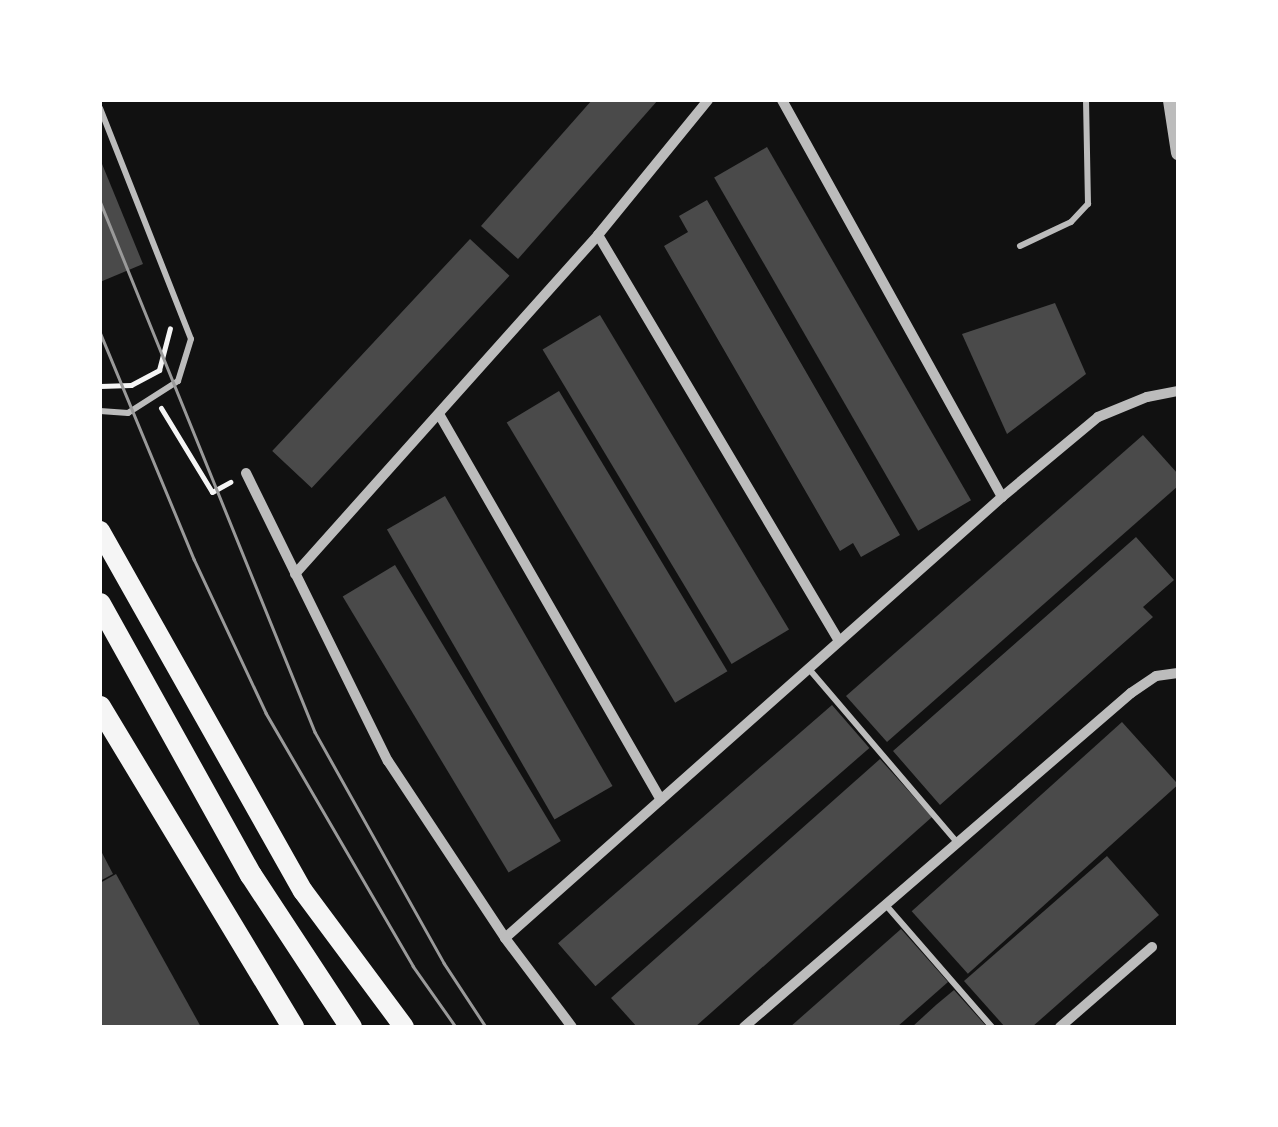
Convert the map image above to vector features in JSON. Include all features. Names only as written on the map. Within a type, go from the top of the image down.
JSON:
[{"type":"highway","points":[[100,604],[251,875],[351,1027]]},
{"type":"highway","points":[[100,704],[293,1027]]},
{"type":"main road","points":[[100,531],[303,891],[404,1027]]},
{"type":"main road","points":[[100,704],[190,862],[293,1027]]},
{"type":"street","points":[[295,574],[598,235],[708,100]]},
{"type":"street","points":[[782,100],[1002,497]]},
{"type":"street","points":[[1170,100],[1178,152]]},
{"type":"street","points":[[598,235],[839,641]]},
{"type":"street","points":[[505,938],[1002,497],[1098,417],[1147,396],[1178,391]]},
{"type":"street","points":[[439,414],[661,800]]},
{"type":"street","points":[[246,473],[388,762],[505,938],[572,1027]]},
{"type":"street","points":[[744,1027],[1131,693],[1156,676],[1178,673]]},
{"type":"street","points":[[100,727],[123,740]]},
{"type":"street","points":[[1060,1027],[1152,947]]},
{"type":"lane","points":[[1020,246],[1072,222],[1088,204],[1086,100]]},
{"type":"lane","points":[[100,108],[192,339],[178,380],[128,413],[100,412]]},
{"type":"lane","points":[[809,669],[957,842]]},
{"type":"lane","points":[[885,904],[992,1027]]},
{"type":"path","points":[[100,386],[131,386],[159,370],[170,330],[165,312]]},
{"type":"path","points":[[174,423],[212,492]]},
{"type":"building","points":[[592,100],[658,100],[518,259],[481,226]]},
{"type":"building","points":[[767,147],[971,500],[918,531],[714,178]]},
{"type":"building","points":[[100,159],[143,264],[100,282]]},
{"type":"building","points":[[707,200],[900,535],[861,557],[853,543],[840,551],[664,246],[688,232],[679,216]]},
{"type":"building","points":[[470,239],[509,276],[312,488],[272,451]]},
{"type":"building","points":[[1055,303],[1086,374],[1007,434],[962,334]]},
{"type":"building","points":[[600,315],[789,630],[732,664],[543,350]]},
{"type":"building","points":[[559,391],[727,671],[675,703],[507,422]]},
{"type":"building","points":[[1143,435],[1178,474],[1178,486],[887,742],[846,696]]},
{"type":"building","points":[[445,496],[612,786],[554,820],[387,530]]},
{"type":"building","points":[[1136,537],[1174,580],[1143,607],[1153,617],[940,805],[893,751]]},
{"type":"building","points":[[395,565],[561,841],[509,872],[343,596]]},
{"type":"building","points":[[832,705],[869,748],[595,986],[558,943]]},
{"type":"building","points":[[1122,722],[1178,785],[968,974],[912,911]]},
{"type":"building","points":[[880,759],[932,817],[695,1027],[637,1027],[611,998]]},
{"type":"building","points":[[100,849],[113,874],[100,881]]},
{"type":"building","points":[[1107,856],[1159,915],[1032,1027],[1005,1027],[964,981]]},
{"type":"building","points":[[116,874],[201,1027],[100,1027],[100,883]]},
{"type":"building","points":[[901,929],[948,982],[897,1027],[790,1027]]},
{"type":"building","points":[[954,990],[987,1027],[912,1027],[936,1005]]},
{"type":"tram line","points":[[100,201],[315,732],[444,963],[486,1027]]},
{"type":"tram line","points":[[100,332],[194,559],[266,713],[413,966],[456,1027]]}]
